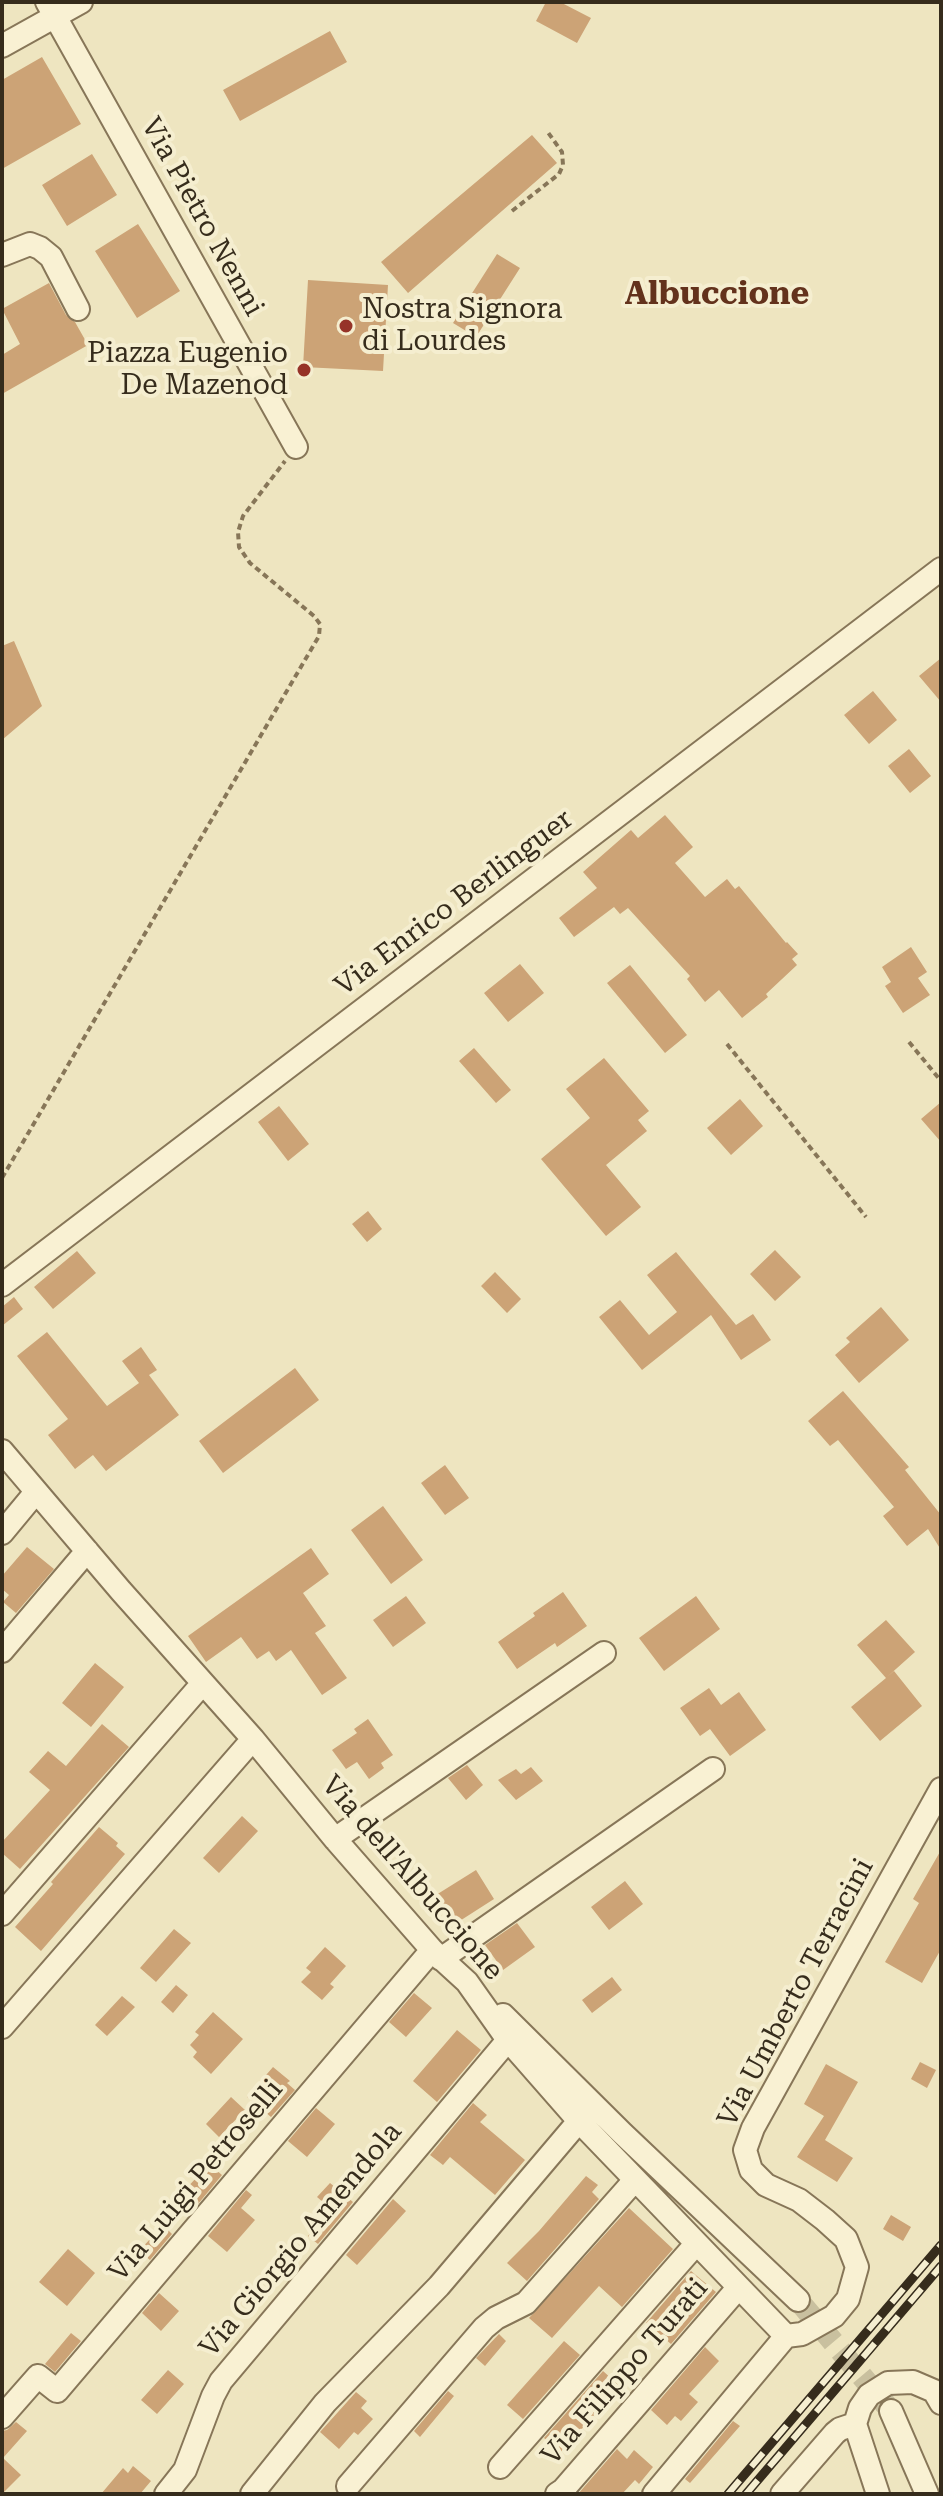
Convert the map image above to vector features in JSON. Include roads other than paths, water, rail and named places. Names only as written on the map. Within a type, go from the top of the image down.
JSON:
[{"type":"street","points":[[2,46],[51,9],[81,2]]},
{"type":"street","name":"Via Pietro Nenni","points":[[51,9],[296,447]]},
{"type":"street","points":[[2,255],[30,244],[40,248],[51,257],[78,309]]},
{"type":"street","name":"Via Enrico Berlinguer","points":[[2,1285],[941,569]]},
{"type":"street","name":"Via dell'Albuccione","points":[[2,1451],[253,1739],[335,1839],[436,1954],[467,1982],[508,2040],[579,2121],[786,2336]]},
{"type":"street","points":[[2,1533],[36,1492]]},
{"type":"street","points":[[2,1651],[87,1551]]},
{"type":"street","points":[[335,1839],[604,1653]]},
{"type":"street","points":[[2,1914],[203,1683]]},
{"type":"street","points":[[2,2027],[253,1739]]},
{"type":"street","points":[[436,1954],[713,1769]]},
{"type":"street","name":"Via Umberto Terracini","points":[[786,2336],[802,2334],[834,2316],[848,2299],[857,2267],[846,2239],[799,2200],[766,2185],[751,2170],[745,2150],[753,2128],[941,1789]]},
{"type":"street","name":"Via Luigi Petroselli","points":[[2,2417],[38,2376],[57,2391],[436,1954]]},
{"type":"street","points":[[467,1982],[798,2300]]},
{"type":"street","name":"Via Giorgio Amendola","points":[[166,2494],[185,2470],[221,2381],[508,2040]]},
{"type":"street","points":[[252,2494],[333,2393],[420,2307],[579,2121]]},
{"type":"street","points":[[348,2486],[484,2328],[496,2318],[526,2303],[634,2181]]},
{"type":"street","points":[[500,2467],[696,2244]]},
{"type":"street","name":"Via Filippo Turati","points":[[557,2494],[738,2288]]},
{"type":"street","points":[[654,2494],[786,2336]]},
{"type":"street","points":[[878,2494],[855,2424],[860,2408],[869,2395],[888,2383],[913,2382],[934,2391],[941,2403]]},
{"type":"street","points":[[891,2411],[927,2494]]},
{"type":"street","points":[[782,2494],[835,2433],[855,2424]]},
{"type":"tunnel","points":[[798,2300],[891,2411]]},
{"type":"railway","points":[[728,2494],[941,2245]]},
{"type":"railway","points":[[746,2494],[941,2266]]},
{"type":"place","name":"Nostra Signora di Lourdes","points":[[346,326]]},
{"type":"place","name":"Piazza Eugenio De Mazenod","points":[[304,370]]},
{"type":"district","name":"Albuccione","points":[[717,295]]}]
